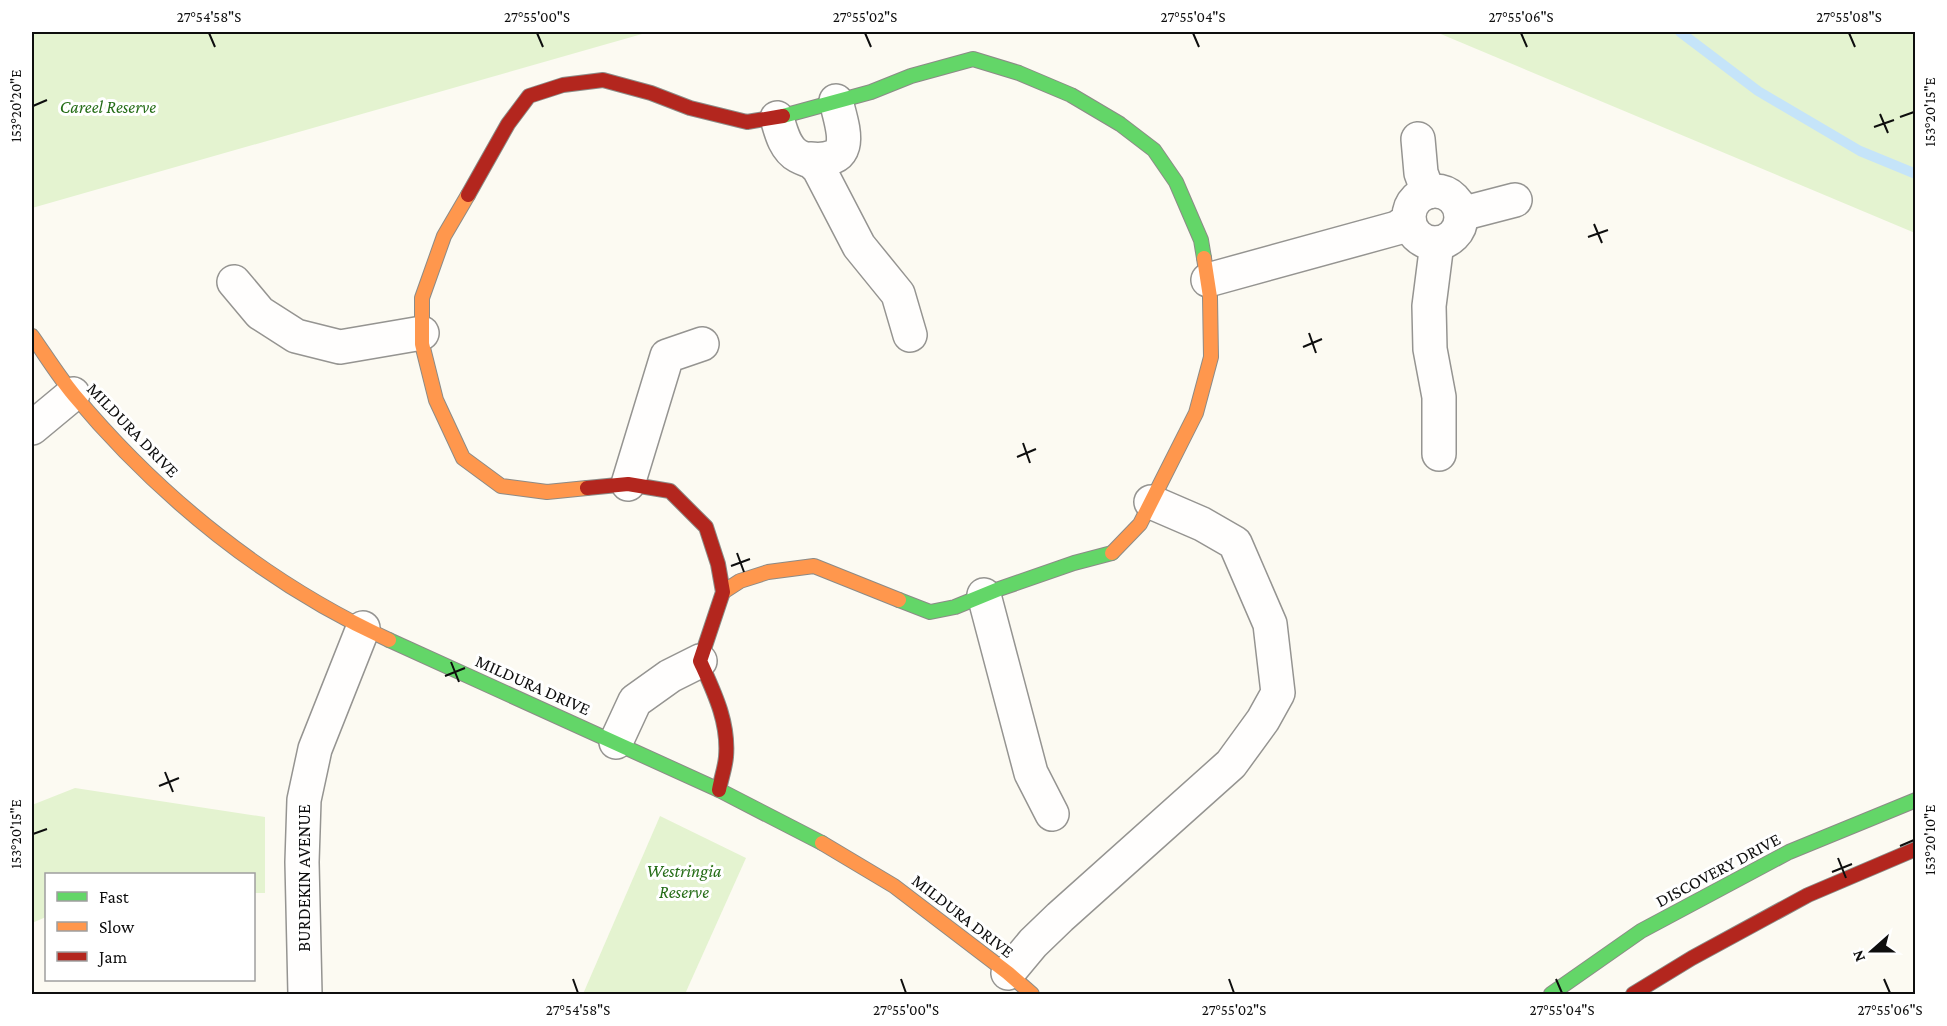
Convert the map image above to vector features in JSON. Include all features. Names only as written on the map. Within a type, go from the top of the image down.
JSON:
[{"type":"street","points":[[719,789],[726,756],[726,728],[720,706],[700,661],[723,592],[718,564],[706,526],[670,491],[628,484],[547,492],[501,486],[463,458],[436,399],[422,344],[422,298],[444,236],[508,124],[529,96],[563,85],[603,80],[651,93],[690,108],[747,122],[777,118],[871,92],[911,76],[973,59],[1019,73],[1071,95],[1120,124],[1154,150],[1176,182],[1201,240],[1210,297],[1210,357],[1196,413],[1140,524],[1112,553],[1074,562],[955,607],[930,612],[814,566],[768,572],[740,581],[723,592]]},
{"type":"street","points":[[777,118],[786,144],[798,156],[826,161],[836,157],[843,148],[845,134],[836,101]]},
{"type":"street","points":[[1418,139],[1421,173],[1428,192]]},
{"type":"street","points":[[810,159],[819,169],[858,246],[898,294],[910,335]]},
{"type":"street","points":[[1428,192],[1442,192],[1456,201],[1461,220],[1456,233],[1450,239],[1437,243],[1420,239],[1414,233],[1409,220],[1411,207],[1419,197],[1428,192]]},
{"type":"street","points":[[1461,214],[1515,200]]},
{"type":"street","points":[[1208,280],[1397,228],[1409,220]]},
{"type":"street","points":[[1437,243],[1429,306],[1430,349],[1439,397],[1439,454]]},
{"type":"street","points":[[234,282],[260,313],[296,336],[339,347],[422,333]]},
{"type":"street","name":"MILDURA DRIVE","points":[[32,336],[73,394],[134,461],[191,513],[263,570],[363,628],[719,789],[808,834],[894,886],[1032,994]]},
{"type":"street","points":[[628,484],[667,356],[702,344]]},
{"type":"street","points":[[32,428],[73,394]]},
{"type":"street","points":[[1008,973],[1033,943],[1060,917],[1231,764],[1263,720],[1278,693],[1270,624],[1235,543],[1202,524],[1151,501]]},
{"type":"street","points":[[984,595],[1031,773],[1052,814]]},
{"type":"street","name":"BURDEKIN AVENUE","points":[[305,994],[302,862],[304,800],[315,748],[363,628]]},
{"type":"street","points":[[616,742],[635,700],[670,676],[700,661]]},
{"type":"street","name":"DISCOVERY DRIVE","points":[[1551,994],[1641,931],[1789,852],[1916,800]]},
{"type":"street","points":[[1633,994],[1692,958],[1808,895],[1916,849]]},
{"type":"green space","name":"Careel Reserve","points":[[32,32],[649,32],[32,208]]},
{"type":"green space","points":[[1436,32],[1915,32],[1915,233]]},
{"type":"green space","points":[[75,788],[265,817],[265,893],[255,893],[255,873],[45,873],[45,917],[32,923],[32,805]]},
{"type":"green space","name":"Westringia Reserve","points":[[660,816],[746,858],[685,994],[583,994]]},
{"type":"waterway","points":[[1680,32],[1758,91],[1860,151],[1916,174]]},
{"type":"traffic: fast","points":[[783,116],[871,92],[911,76],[973,59],[1019,73],[1071,95],[1120,124],[1154,150],[1176,182],[1201,240],[1204,258]]},
{"type":"traffic: fast","points":[[899,600],[930,612],[955,607],[1074,563],[1112,553]]},
{"type":"traffic: fast","points":[[389,640],[719,790],[822,843]]},
{"type":"traffic: fast","points":[[1551,994],[1641,931],[1789,852],[1916,800]]},
{"type":"traffic: slow","points":[[468,195],[444,236],[422,298],[422,344],[436,400],[463,458],[501,486],[547,492],[587,488]]},
{"type":"traffic: slow","points":[[1112,553],[1140,524],[1196,413],[1211,357],[1210,297],[1204,258]]},
{"type":"traffic: slow","points":[[32,336],[68,388],[107,433],[179,503],[258,565],[300,593],[389,640]]},
{"type":"traffic: slow","points":[[723,592],[740,581],[768,572],[814,566],[899,600]]},
{"type":"traffic: slow","points":[[822,843],[894,886],[1032,994]]},
{"type":"traffic: jam","points":[[468,195],[508,124],[529,96],[563,85],[603,80],[651,93],[690,108],[747,122],[783,116]]},
{"type":"traffic: jam","points":[[587,488],[628,484],[670,491],[706,527],[718,564],[723,592],[700,661],[723,719],[725,732],[726,757],[719,790]]},
{"type":"traffic: jam","points":[[1633,994],[1692,958],[1808,895],[1916,849]]}]
